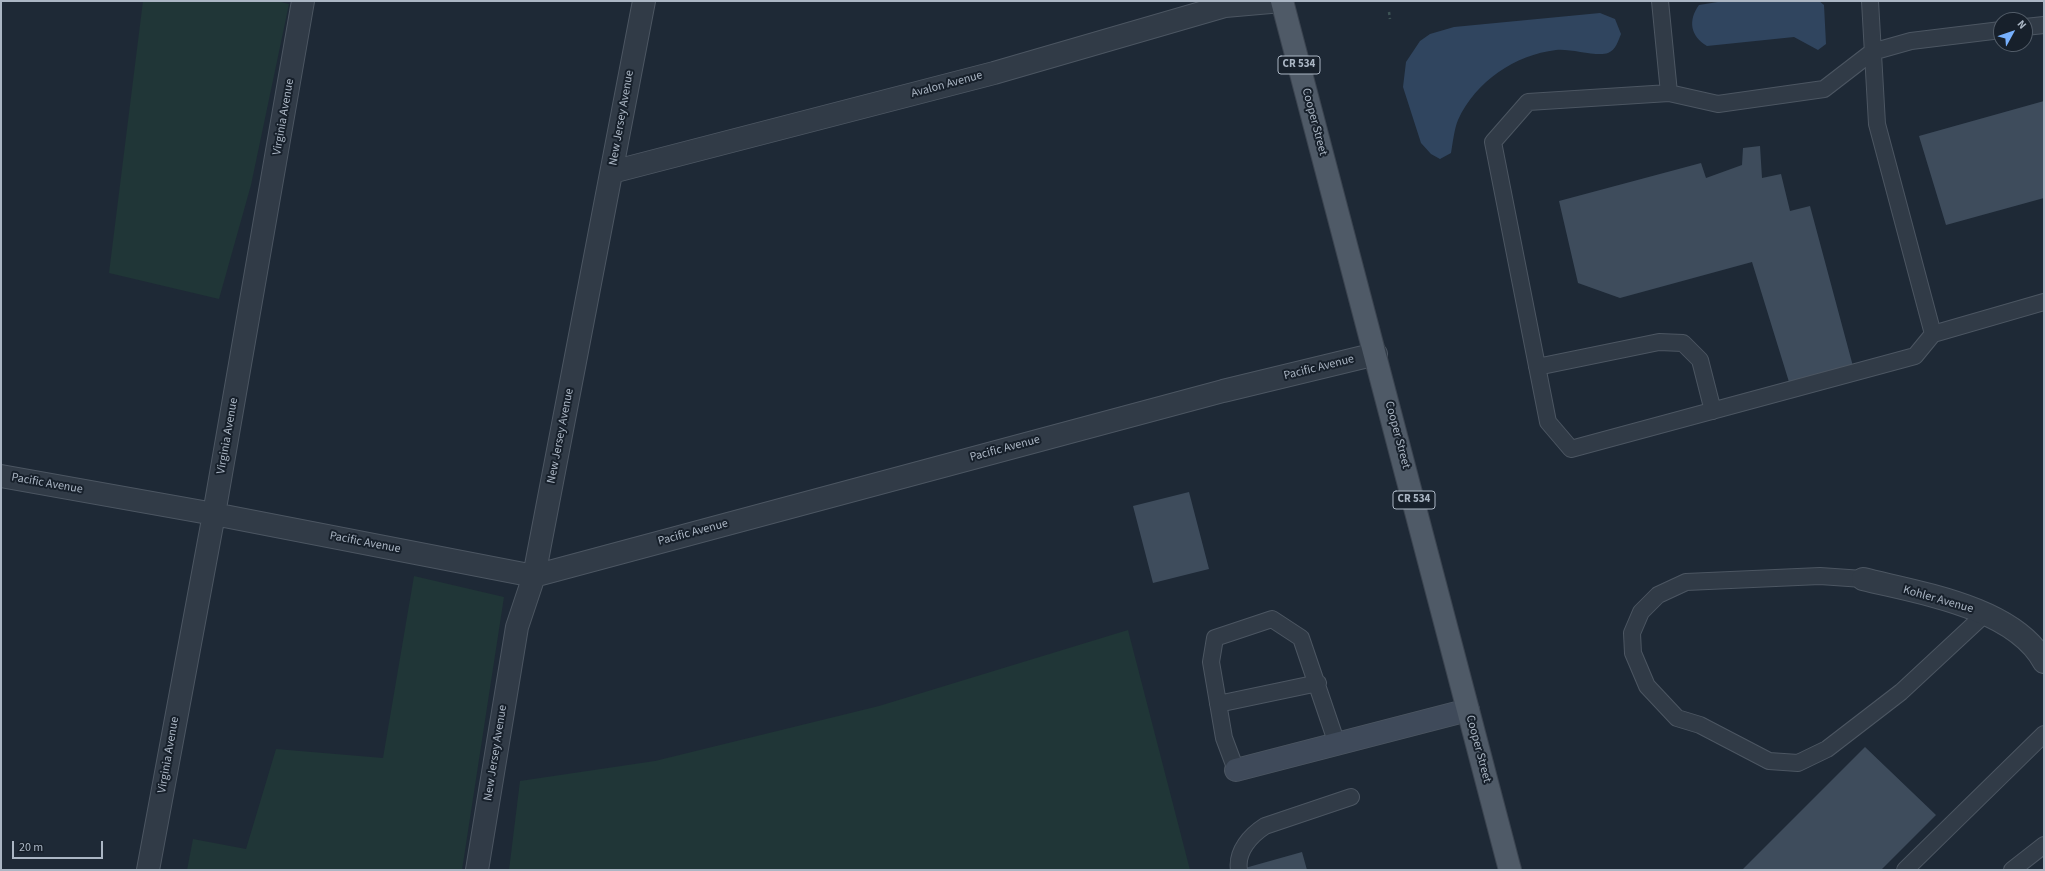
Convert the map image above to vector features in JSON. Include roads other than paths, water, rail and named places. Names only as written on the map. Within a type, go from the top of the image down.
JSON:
[{"type":"main road","name":"Cooper Street","points":[[1282,1],[1376,354],[1510,870]]},
{"type":"street","name":"Virginia Avenue","points":[[148,870],[214,514],[303,1]]},
{"type":"street","name":"New Jersey Avenue","points":[[477,870],[517,627],[534,576],[644,1]]},
{"type":"street","name":"Avalon Avenue","points":[[612,172],[994,73],[1225,6],[1282,1]]},
{"type":"street","name":"Pacific Avenue","points":[[1,476],[214,514],[534,576],[1223,391],[1376,354]]},
{"type":"street","name":"Kohler Avenue","points":[[1863,579],[1966,605],[2007,624],[2039,653],[2044,662]]},
{"type":"street","points":[[1236,770],[1468,710]]},
{"type":"lane","points":[[1660,1],[1668,93]]},
{"type":"lane","points":[[1870,1],[1876,124],[1933,334]]},
{"type":"lane","points":[[2033,26],[2044,24]]},
{"type":"lane","points":[[1993,31],[1911,41],[1872,52],[1824,89],[1718,104],[1668,93],[1528,102],[1493,142],[1548,422],[1571,449],[1915,356],[1933,334],[2044,302]]},
{"type":"lane","points":[[1537,367],[1659,342],[1682,343],[1700,360],[1713,411]]},
{"type":"lane","points":[[1863,579],[1820,576],[1686,582],[1658,595],[1641,612],[1632,634],[1633,654],[1647,686],[1677,718],[1700,725],[1769,761],[1798,763],[1827,748],[1901,692],[1985,614]]},
{"type":"lane","points":[[1236,770],[1224,738],[1218,704],[1211,662],[1214,638],[1272,619],[1301,638],[1318,683],[1337,744]]},
{"type":"lane","points":[[1218,704],[1318,683]]},
{"type":"lane","points":[[1905,870],[2044,734]]},
{"type":"lane","points":[[1239,870],[1241,853],[1246,843],[1256,832],[1266,826],[1351,797]]},
{"type":"lane","points":[[2012,870],[2044,845]]},
{"type":"water","points":[[1724,1],[1819,1],[1824,5],[1826,44],[1818,50],[1794,37],[1707,46],[1701,42],[1694,33],[1692,27],[1693,16],[1699,5]]},
{"type":"water","points":[[1600,13],[1615,19],[1621,34],[1611,52],[1597,54],[1556,50],[1541,53],[1512,64],[1498,72],[1486,82],[1475,93],[1466,106],[1458,120],[1451,153],[1440,159],[1431,154],[1421,143],[1403,87],[1406,62],[1420,41],[1430,34],[1454,27]]}]
